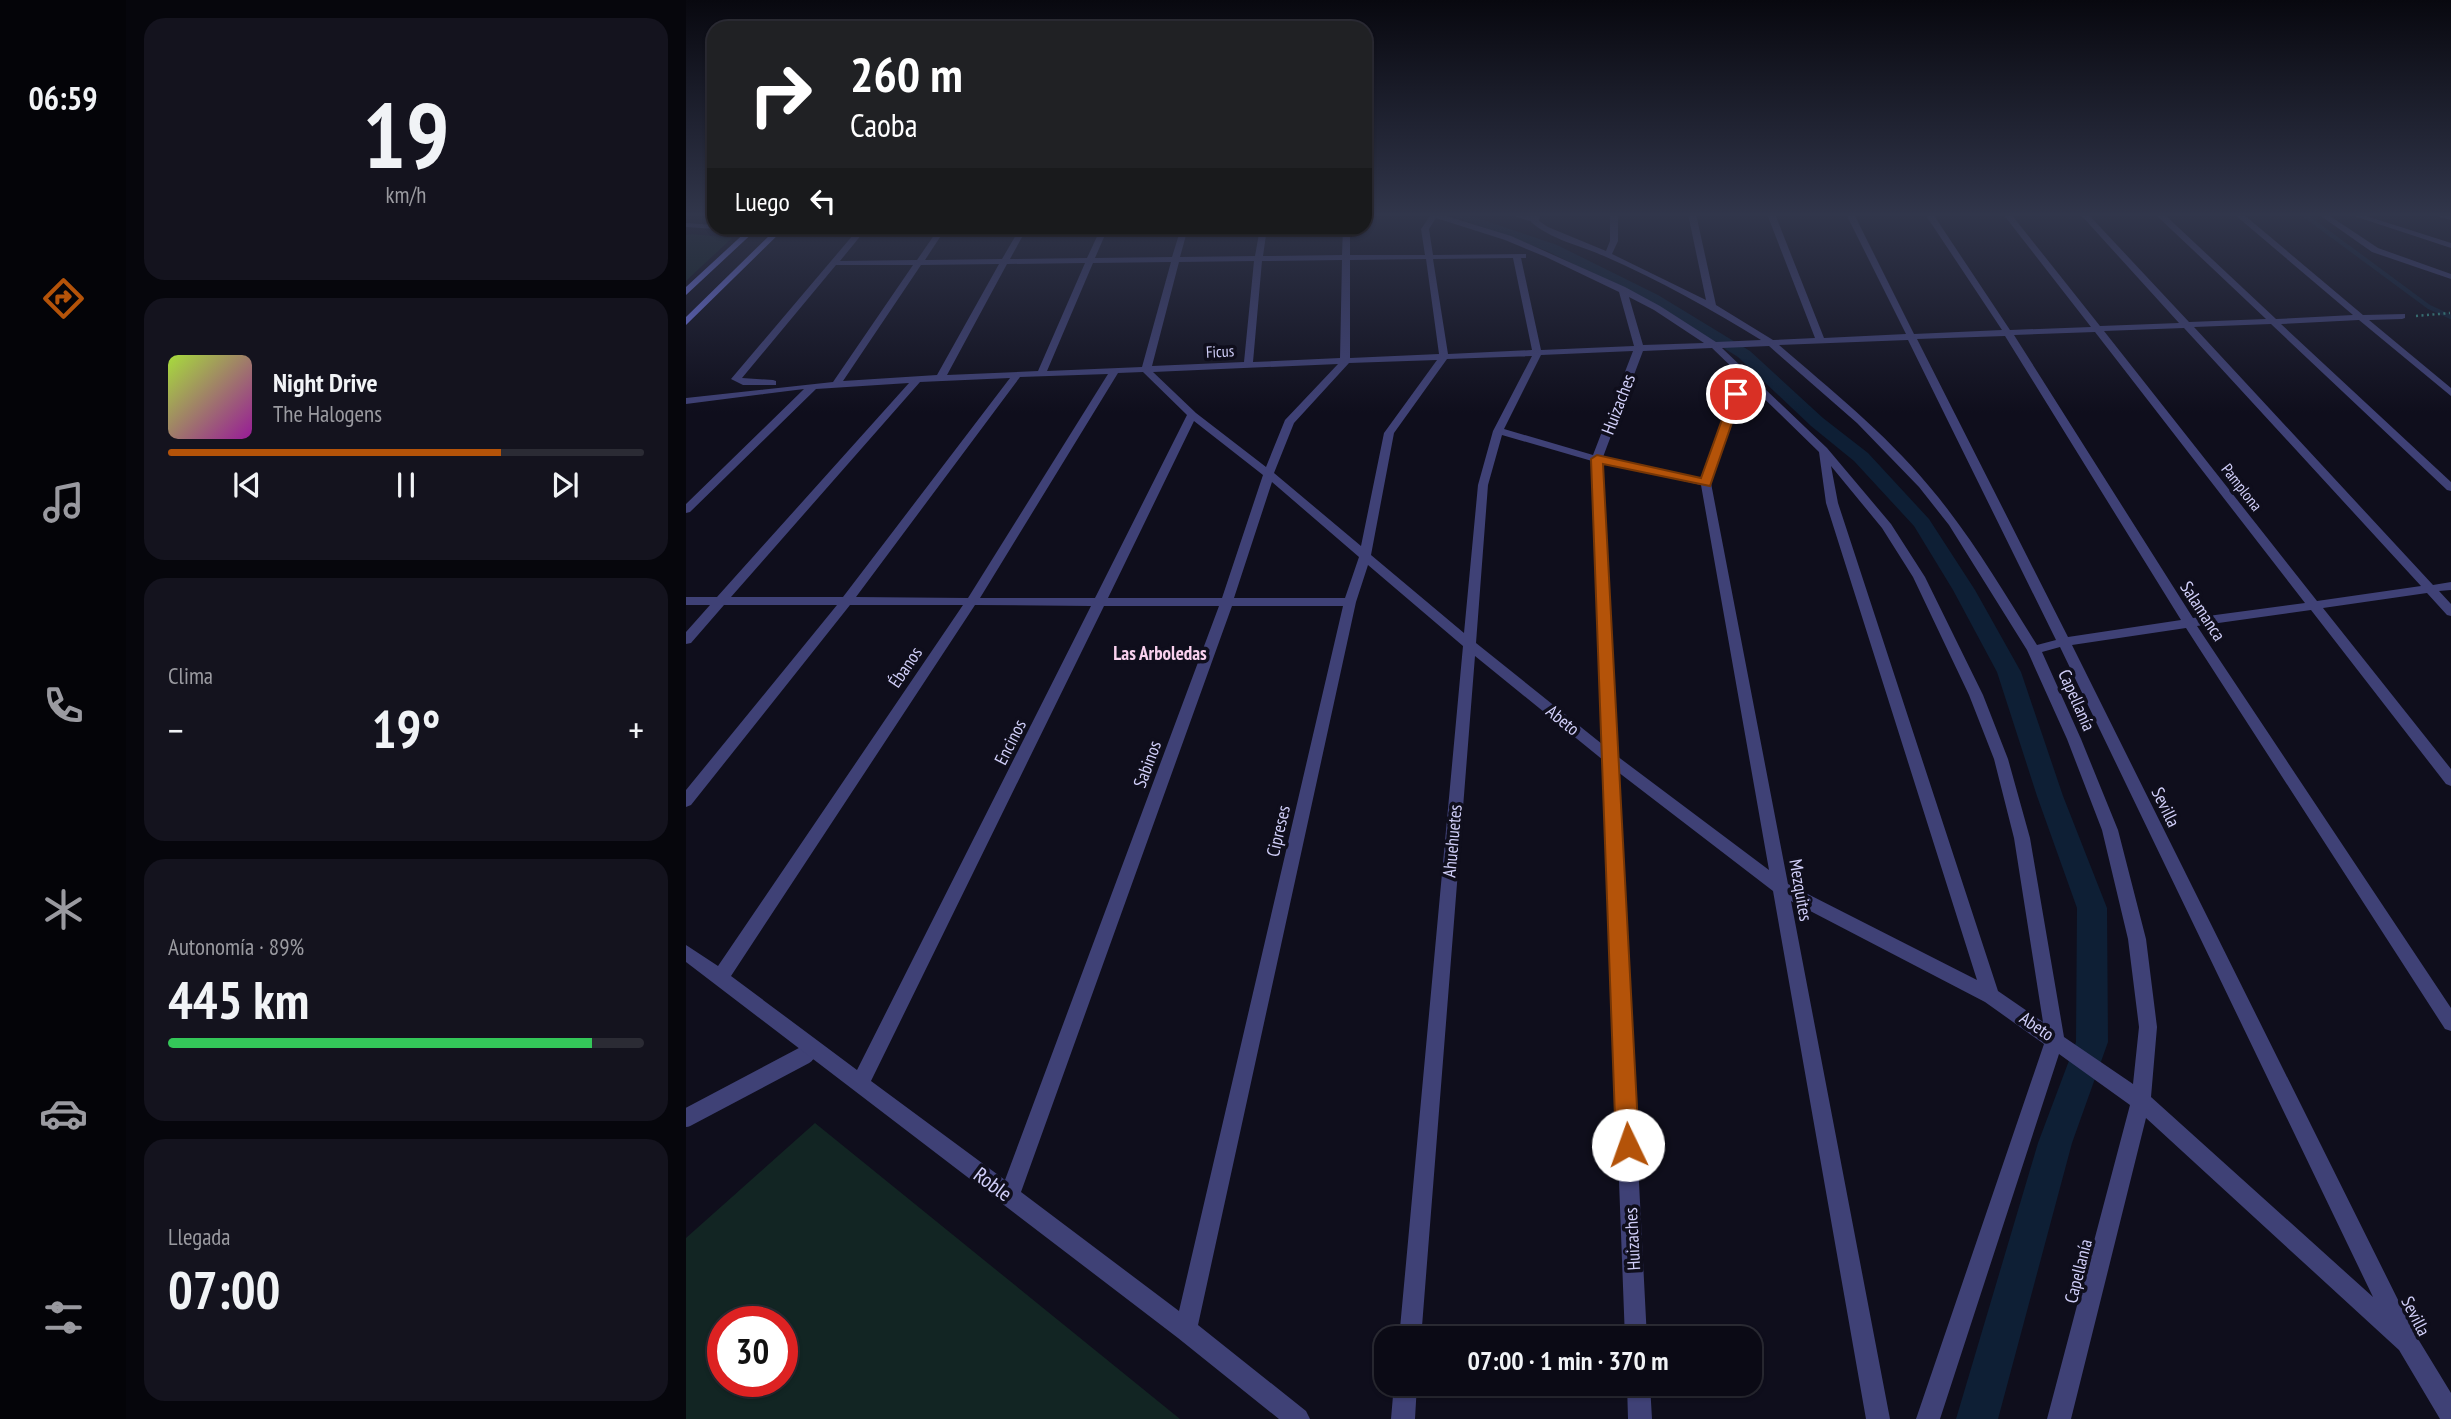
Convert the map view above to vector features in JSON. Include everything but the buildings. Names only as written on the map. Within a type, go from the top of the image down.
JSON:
[{"type":"street","points":[[686,322],[728,280]]},
{"type":"street","points":[[797,387],[736,379],[819,280]]},
{"type":"street","points":[[836,385],[906,280]]},
{"type":"street","points":[[940,378],[995,280]]},
{"type":"street","points":[[1041,374],[1081,280]]},
{"type":"street","points":[[1146,370],[1171,280]]},
{"type":"street","points":[[1248,366],[1256,280]]},
{"type":"street","points":[[1345,280],[1345,362]]},
{"type":"street","points":[[1433,280],[1444,356]]},
{"type":"street","points":[[1521,280],[1537,354]]},
{"type":"street","points":[[1603,280],[1657,308],[1719,346],[1823,450],[1893,536],[1919,577],[1976,695],[2001,759],[2022,838],[2055,1038],[1928,1419]]},
{"type":"street","name":"Capellanía","points":[[1659,280],[1712,306],[1763,343],[1861,421],[1923,485],[1954,524],[2034,650],[2074,739],[2110,830],[2137,939],[2148,1027],[2141,1101],[2059,1419]]},
{"type":"street","points":[[1706,280],[1712,306]]},
{"type":"street","points":[[1797,280],[1821,341]]},
{"type":"street","name":"Sevilla","points":[[1883,280],[2407,1342],[2451,1415]]},
{"type":"street","name":"Salamanca","points":[[1973,280],[2189,622],[2451,1023]]},
{"type":"street","name":"Pamplona","points":[[2059,280],[2451,780]]},
{"type":"street","points":[[2145,280],[2451,612]]},
{"type":"street","points":[[2228,280],[2451,488]]},
{"type":"street","points":[[2315,280],[2451,393]]},
{"type":"street","points":[[1622,289],[1639,349]]},
{"type":"street","name":"Ficus","points":[[686,401],[797,387],[918,379],[2402,316]]},
{"type":"street","name":"Huizaches","points":[[1635,1326],[1597,459],[1639,349]]},
{"type":"street","name":"Ahuehuetes","points":[[1411,1326],[1483,485],[1498,431],[1537,354]]},
{"type":"street","name":"Cipreses","points":[[1186,1330],[1350,602],[1365,556],[1389,433],[1444,356]]},
{"type":"street","name":"Sabinos","points":[[1009,1196],[1227,601],[1278,446],[1289,422],[1345,362]]},
{"type":"street","name":"Abeto","points":[[1146,370],[1192,415],[1270,475],[1469,644],[1610,758],[1781,888],[1991,996],[2055,1038],[2141,1101]]},
{"type":"street","name":"Ébanos","points":[[720,978],[972,601],[1114,372]]},
{"type":"street","name":"Mezquites","points":[[1744,372],[1706,483],[1878,1419]]},
{"type":"street","points":[[686,801],[847,601],[1017,375]]},
{"type":"street","points":[[686,640],[918,379]]},
{"type":"street","points":[[686,510],[814,387]]},
{"type":"street","name":"Encinos","points":[[860,1084],[1192,415]]},
{"type":"street","points":[[1498,431],[1597,459],[1706,483]]},
{"type":"street","points":[[1823,450],[1832,503],[1991,996]]},
{"type":"street","points":[[2034,650],[2064,642],[2189,622],[2451,586]]},
{"type":"street","points":[[686,601],[1350,602]]},
{"type":"street","name":"Roble","points":[[686,952],[1186,1330],[1298,1419]]},
{"type":"street","points":[[2141,1101],[2407,1342]]},
{"type":"street","points":[[1403,1419],[1405,1396]]},
{"type":"street","points":[[1639,1396],[1640,1419]]},
{"type":"lane","points":[[686,1118],[815,1051]]},
{"type":"path","points":[[2402,316],[2450,313]]},
{"type":"green space","points":[[815,1123],[1180,1419],[686,1419],[686,1238]]},
{"type":"waterway","points":[[1617,280],[1653,298],[1744,354],[1817,422],[1861,457],[1922,523],[1964,590],[2009,672],[2050,796],[2092,908],[2092,1042],[2055,1143],[1977,1419]]},
{"type":"waterway","points":[[2393,280],[2429,307],[2451,317]]},
{"type":"district","name":"Las Arboledas","points":[[1160,653]]},
{"type":"route","points":[[1628,1145],[1597,459],[1706,483],[1736,394]]}]
